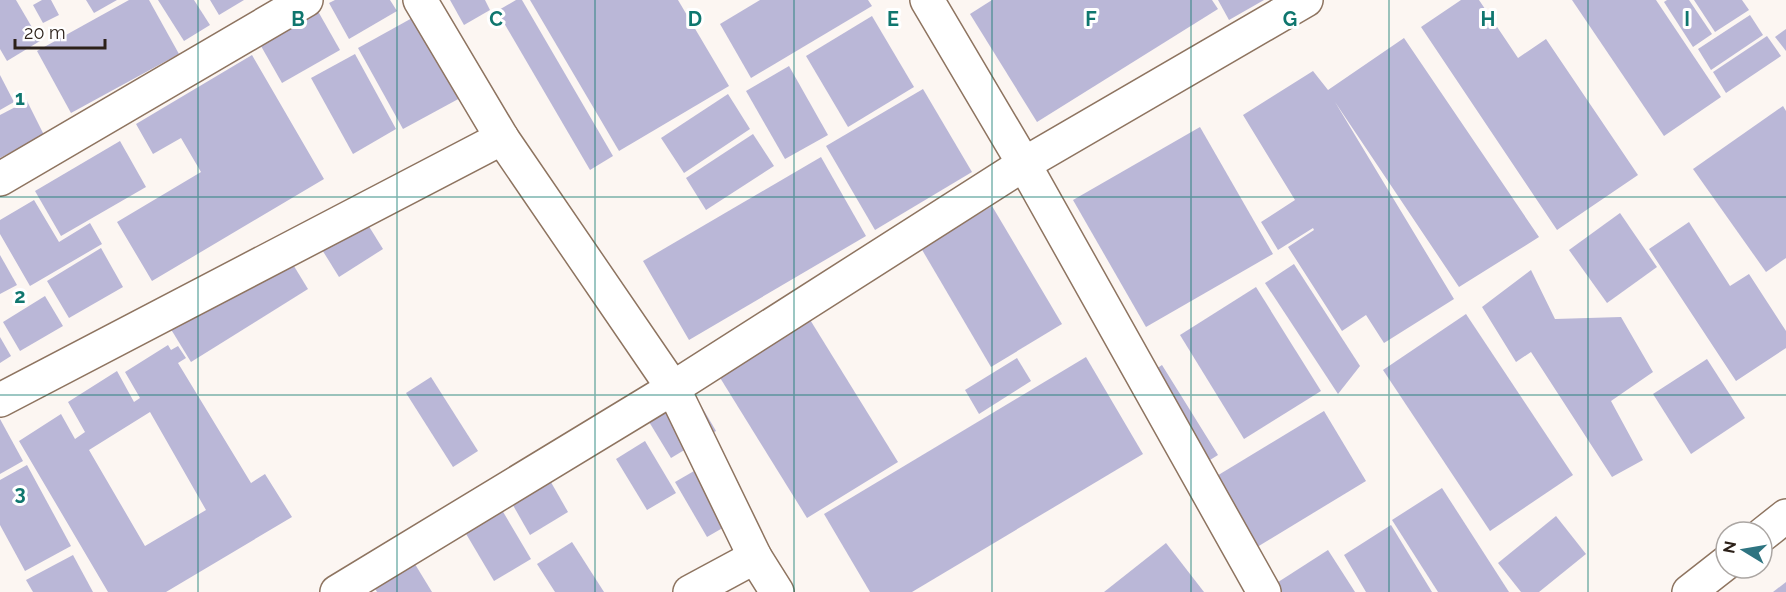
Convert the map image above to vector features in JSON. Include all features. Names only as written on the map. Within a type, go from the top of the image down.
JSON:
[{"type":"main road","points":[[0,179],[306,0]]},
{"type":"main road","points":[[420,0],[502,138],[673,388],[755,557],[777,592]]},
{"type":"main road","points":[[927,0],[1024,164],[1264,592]]},
{"type":"main road","points":[[337,592],[673,388],[1024,164],[1306,0]]},
{"type":"main road","points":[[0,400],[502,138]]},
{"type":"main road","points":[[1774,526],[1786,516]]},
{"type":"main road","points":[[690,592],[755,557]]},
{"type":"main road","points":[[1689,592],[1714,572]]},
{"type":"building","points":[[0,0],[16,0],[40,41],[7,61],[0,49]]},
{"type":"building","points":[[42,0],[51,0],[59,15],[43,23],[33,5]]},
{"type":"building","points":[[86,0],[117,0],[94,13]]},
{"type":"building","points":[[129,0],[149,0],[179,54],[71,113],[37,51]]},
{"type":"building","points":[[158,0],[194,0],[210,25],[184,41]]},
{"type":"building","points":[[210,0],[244,0],[219,15]]},
{"type":"building","points":[[335,0],[390,0],[397,11],[349,39],[329,3]]},
{"type":"building","points":[[450,0],[485,0],[490,10],[464,25]]},
{"type":"building","points":[[516,0],[522,0],[613,156],[590,170],[497,11]]},
{"type":"building","points":[[530,0],[678,0],[729,86],[619,151]]},
{"type":"building","points":[[760,0],[868,0],[872,6],[751,78],[720,24]]},
{"type":"building","points":[[992,0],[1212,0],[1218,9],[1037,122],[970,14]]},
{"type":"building","points":[[1218,0],[1264,0],[1229,20]]},
{"type":"building","points":[[1461,0],[1479,0],[1518,58],[1546,39],[1638,175],[1557,230],[1421,27]]},
{"type":"building","points":[[1572,0],[1656,0],[1721,97],[1664,136]]},
{"type":"building","points":[[1689,0],[1712,34],[1693,47],[1664,2]]},
{"type":"building","points":[[1694,0],[1742,0],[1749,10],[1715,32]]},
{"type":"building","points":[[441,2],[486,84],[403,129],[358,48]]},
{"type":"building","points":[[315,6],[340,50],[282,83],[257,39]]},
{"type":"building","points":[[1750,15],[1763,35],[1711,70],[1698,49]]},
{"type":"building","points":[[872,16],[914,87],[848,127],[806,56]]},
{"type":"building","points":[[1786,29],[1786,51],[1775,37]]},
{"type":"building","points":[[1767,36],[1781,56],[1726,93],[1713,72]]},
{"type":"building","points":[[1404,38],[1539,237],[1459,287],[1335,102],[1454,299],[1384,343],[1366,315],[1342,331],[1288,247],[1314,230],[1313,228],[1278,250],[1261,222],[1295,200],[1243,115],[1313,71],[1328,90]]},
{"type":"building","points":[[355,54],[396,129],[353,154],[311,78]]},
{"type":"building","points":[[252,55],[324,179],[152,281],[117,222],[201,172],[181,138],[153,154],[136,124]]},
{"type":"building","points":[[789,66],[828,135],[785,159],[746,91]]},
{"type":"building","points":[[0,75],[14,102],[0,110]]},
{"type":"building","points":[[923,89],[972,172],[875,230],[826,146]]},
{"type":"building","points":[[728,94],[750,129],[684,173],[661,138]]},
{"type":"building","points":[[27,101],[44,135],[0,158],[0,115]]},
{"type":"building","points":[[1783,106],[1786,111],[1786,258],[1766,272],[1693,169]]},
{"type":"building","points":[[1200,127],[1273,254],[1146,327],[1073,200]]},
{"type":"building","points":[[753,134],[774,166],[706,210],[686,178]]},
{"type":"building","points":[[120,141],[146,187],[61,236],[35,191]]},
{"type":"building","points":[[821,157],[866,236],[689,340],[643,261]]},
{"type":"building","points":[[34,200],[59,242],[90,223],[102,244],[30,286],[0,234],[0,220]]},
{"type":"building","points":[[355,204],[383,249],[339,277],[311,232]]},
{"type":"building","points":[[992,206],[1062,324],[991,367],[921,248]]},
{"type":"building","points":[[1620,213],[1657,267],[1607,303],[1569,250]]},
{"type":"building","points":[[1689,222],[1730,286],[1749,274],[1786,331],[1786,348],[1736,381],[1649,249]]},
{"type":"building","points":[[278,240],[308,289],[191,362],[161,313]]},
{"type":"building","points":[[101,248],[123,287],[69,318],[47,281]]},
{"type":"building","points":[[0,255],[17,285],[0,294]]},
{"type":"building","points":[[1294,264],[1360,366],[1338,394],[1265,283]]},
{"type":"building","points":[[1531,270],[1555,319],[1621,317],[1653,372],[1611,401],[1643,460],[1612,477],[1531,352],[1516,362],[1482,307]]},
{"type":"building","points":[[1256,287],[1321,391],[1244,439],[1180,335]]},
{"type":"building","points":[[45,296],[63,326],[20,351],[3,322]]},
{"type":"building","points":[[804,310],[898,462],[807,518],[714,368]]},
{"type":"building","points":[[1466,314],[1573,475],[1490,531],[1383,370]]},
{"type":"building","points":[[0,337],[11,356],[0,363]]},
{"type":"building","points":[[168,345],[171,350],[178,346],[186,358],[178,363],[251,483],[265,474],[292,517],[166,592],[108,592],[19,441],[61,414],[75,439],[85,432],[68,402],[117,371],[134,402],[140,398],[125,372]],"holes":[[[150,412],[206,510],[145,546],[89,450]]]},
{"type":"building","points":[[1146,353],[1156,369],[1162,365],[1218,455],[1184,476],[1119,370]]},
{"type":"building","points":[[1086,357],[1143,454],[912,592],[870,592],[824,514]]},
{"type":"building","points":[[1017,358],[1031,381],[979,414],[965,390]]},
{"type":"building","points":[[1707,359],[1745,418],[1691,454],[1653,394]]},
{"type":"building","points":[[431,377],[478,451],[453,467],[406,393]]},
{"type":"building","points":[[686,380],[716,431],[671,458],[640,407]]},
{"type":"building","points":[[1324,411],[1366,481],[1234,561],[1192,491]]},
{"type":"building","points":[[0,419],[23,461],[0,474]]},
{"type":"building","points":[[645,441],[676,493],[647,510],[616,459]]},
{"type":"building","points":[[720,456],[752,511],[707,537],[675,482]]},
{"type":"building","points":[[27,465],[71,546],[25,571],[0,525],[0,480]]},
{"type":"building","points":[[544,470],[568,512],[530,535],[506,493]]},
{"type":"building","points":[[1442,488],[1509,592],[1438,592],[1392,520]]},
{"type":"building","points":[[499,505],[531,559],[494,581],[462,527]]},
{"type":"building","points":[[1556,516],[1586,554],[1539,592],[1521,592],[1498,563]]},
{"type":"building","points":[[1391,525],[1432,592],[1366,592],[1344,555]]},
{"type":"building","points":[[572,542],[604,592],[555,592],[537,564]]},
{"type":"building","points":[[1166,543],[1204,592],[1104,592]]},
{"type":"building","points":[[1328,550],[1355,592],[1276,592],[1272,586]]},
{"type":"building","points":[[73,555],[93,592],[33,592],[26,580]]},
{"type":"building","points":[[410,556],[432,592],[377,592],[370,580]]},
{"type":"building","points":[[1786,582],[1786,592],[1773,592]]}]
